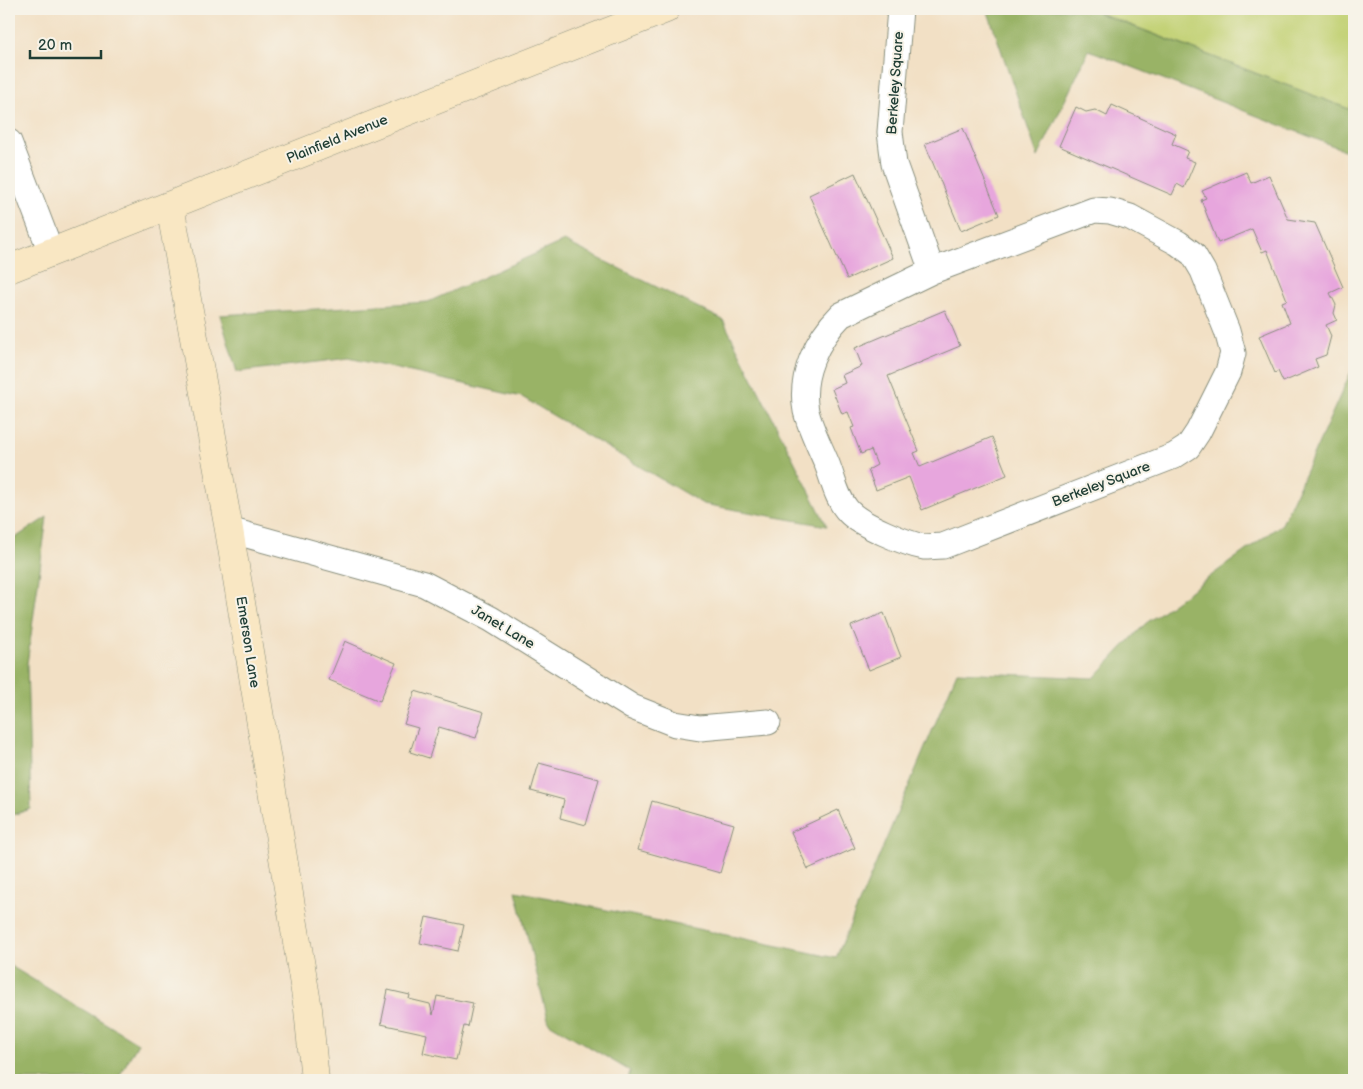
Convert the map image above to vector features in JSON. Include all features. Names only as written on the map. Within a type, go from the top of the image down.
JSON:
[{"type":"street","name":"Plainfield Avenue","points":[[9,269],[666,9]]},
{"type":"street","name":"Berkeley Square","points":[[900,9],[890,132],[891,148],[894,164],[932,270]]},
{"type":"street","points":[[9,142],[51,252]]},
{"type":"street","name":"Emerson Lane","points":[[170,206],[230,530],[306,999],[315,1080]]},
{"type":"street","name":"Berkeley Square","points":[[1094,210],[1110,211],[1130,217],[1178,243],[1193,254],[1203,271],[1227,331],[1233,353],[1228,372],[1198,432],[1188,447],[1174,456],[943,546],[925,547],[906,542],[862,521],[849,512],[840,498],[807,412],[804,394],[806,376],[820,340],[841,315],[932,270],[1094,210]]},
{"type":"street","name":"Janet Lane","points":[[230,530],[424,584],[491,619],[632,707],[675,724],[700,728],[768,722]]},
{"type":"green space","points":[[987,9],[1099,9],[1098,13],[1354,111],[1354,154],[1089,50],[1038,157]]},
{"type":"green space","points":[[1099,9],[1354,9],[1354,98],[1349,109],[1097,12]]},
{"type":"green space","points":[[564,241],[723,320],[827,526],[703,504],[522,397],[349,358],[237,372],[220,315],[428,302]]},
{"type":"green space","points":[[1354,365],[1354,1080],[628,1080],[630,1071],[549,1023],[516,891],[836,958],[957,672],[1094,678],[1145,624],[1282,524]]},
{"type":"green space","points":[[47,517],[27,664],[31,809],[9,816],[9,542]]},
{"type":"green space","points":[[9,965],[138,1043],[117,1080],[9,1080]]},
{"type":"building","points":[[1112,105],[1176,134],[1172,144],[1188,151],[1185,158],[1195,162],[1184,188],[1177,184],[1172,195],[1059,146],[1076,107],[1086,112],[1095,110],[1107,116]]},
{"type":"building","points":[[963,128],[999,215],[961,231],[925,144]]},
{"type":"building","points":[[1246,172],[1251,183],[1269,175],[1288,219],[1315,223],[1343,287],[1330,293],[1336,305],[1334,313],[1337,320],[1326,325],[1331,336],[1326,355],[1315,359],[1318,367],[1283,382],[1278,371],[1275,373],[1259,336],[1290,323],[1282,302],[1287,300],[1267,250],[1262,252],[1252,229],[1218,243],[1201,200],[1206,198],[1202,191]]},
{"type":"building","points":[[855,173],[893,258],[847,279],[809,195]]},
{"type":"building","points":[[945,310],[960,346],[888,376],[919,451],[914,453],[920,467],[992,437],[1007,475],[922,510],[909,477],[876,490],[868,470],[877,465],[871,450],[861,454],[851,428],[854,427],[848,412],[842,414],[832,389],[845,383],[842,375],[862,366],[855,348]]},
{"type":"building","points":[[884,613],[901,657],[869,670],[851,626]]},
{"type":"building","points":[[345,641],[396,663],[380,701],[329,680]]},
{"type":"building","points":[[415,691],[484,712],[476,738],[439,727],[429,758],[410,752],[418,728],[404,724]]},
{"type":"building","points":[[539,763],[599,779],[586,825],[560,818],[564,800],[531,791]]},
{"type":"building","points":[[652,801],[734,824],[720,873],[638,850]]},
{"type":"building","points":[[838,810],[855,848],[808,869],[791,832]]},
{"type":"building","points":[[426,917],[464,925],[458,951],[420,943]]},
{"type":"building","points":[[388,990],[410,995],[409,999],[430,1004],[433,1015],[437,996],[473,1003],[468,1027],[464,1026],[456,1060],[423,1053],[427,1034],[381,1024]]}]
